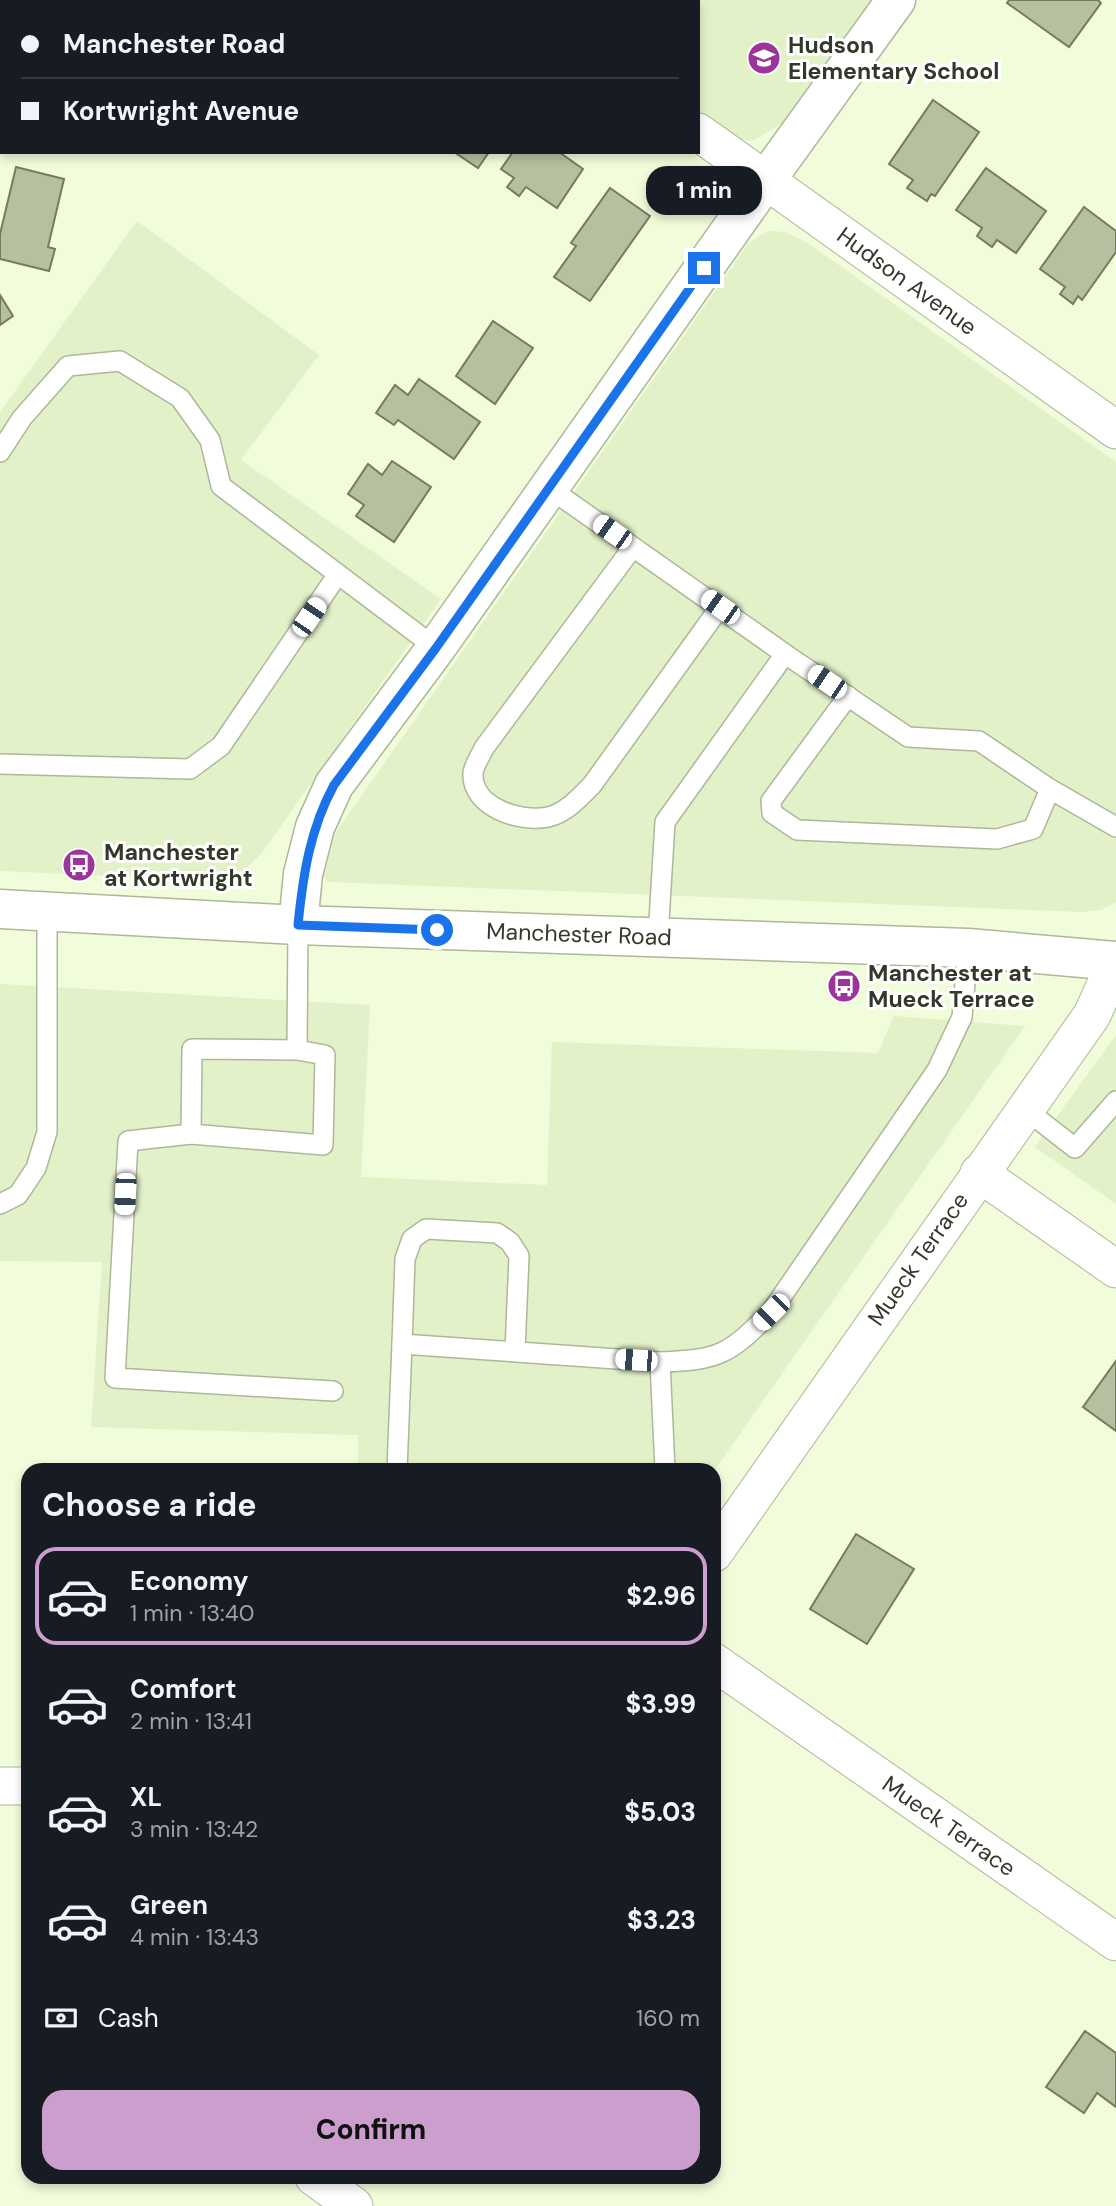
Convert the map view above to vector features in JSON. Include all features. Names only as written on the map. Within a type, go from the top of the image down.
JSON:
[{"type":"main road","points":[[298,925],[303,874],[315,827],[334,785],[436,648],[896,0]]},
{"type":"main road","name":"Manchester Road","points":[[0,908],[298,925],[968,948],[1116,962]]},
{"type":"street","name":"Hudson Avenue","points":[[700,133],[1116,430]]},
{"type":"street","name":"Mueck Terrace","points":[[721,1543],[1091,1015],[1116,962]]},
{"type":"street","points":[[979,1172],[1116,1269]]},
{"type":"street","name":"Mueck Terrace","points":[[721,1667],[1116,1942]]},
{"type":"street","points":[[0,1786],[21,1786]]},
{"type":"street","points":[[324,2184],[354,2206]]},
{"type":"lane","points":[[0,452],[22,418],[68,366],[120,361],[180,398],[210,440],[221,486],[436,648]]},
{"type":"lane","points":[[549,488],[908,737],[979,741],[1050,789],[1116,827]]},
{"type":"lane","points":[[633,547],[484,748],[473,771],[476,793],[489,805],[513,814],[547,817],[569,807],[592,785],[720,607]]},
{"type":"lane","points":[[0,764],[190,769],[221,746],[338,574]]},
{"type":"lane","points":[[658,937],[665,822],[785,654]]},
{"type":"lane","points":[[848,696],[771,801],[772,813],[797,830],[997,839],[1033,829],[1050,789]]},
{"type":"lane","points":[[0,1204],[18,1195],[36,1168],[47,1132],[47,910]]},
{"type":"lane","points":[[298,925],[298,1050]]},
{"type":"lane","points":[[402,1344],[660,1362],[701,1361],[736,1346],[771,1312],[937,1070],[962,1017],[968,948]]},
{"type":"lane","points":[[191,1134],[192,1049],[298,1050],[325,1055],[323,1145],[191,1134],[128,1141],[115,1378],[333,1391]]},
{"type":"lane","points":[[1025,1109],[1075,1148],[1116,1101]]},
{"type":"lane","points":[[397,1463],[405,1259],[412,1238],[426,1229],[497,1233],[510,1242],[519,1256],[515,1351]]},
{"type":"lane","points":[[660,1362],[665,1463]]},
{"type":"shaded area","name":"Hudson Elementary School","points":[[700,0],[872,0],[783,123],[752,141],[732,138],[700,115]]},
{"type":"shaded area","points":[[137,221],[319,355],[241,460],[441,599],[261,854],[242,872],[224,881],[0,871],[0,412]]},
{"type":"shaded area","points":[[767,231],[786,232],[808,243],[1116,462],[1116,902],[1101,910],[1081,912],[330,882],[315,872],[320,855],[748,244]]},
{"type":"shaded area","points":[[0,984],[370,1005],[361,1177],[547,1185],[552,1042],[878,1053],[894,1016],[1025,1026],[720,1463],[358,1463],[358,1435],[91,1427],[102,1262],[0,1261]]},
{"type":"shaded area","points":[[1116,1035],[1116,1204],[1035,1147]]},
{"type":"building","points":[[1009,0],[1098,0],[1101,3],[1069,47],[1007,3]]},
{"type":"building","points":[[933,100],[979,132],[935,196],[931,194],[927,201],[907,188],[913,180],[889,164]]},
{"type":"building","points":[[457,154],[488,154],[478,168]]},
{"type":"building","points":[[512,154],[562,154],[583,169],[557,208],[526,187],[519,196],[507,187],[514,178],[501,169]]},
{"type":"building","points":[[16,167],[64,179],[48,247],[55,249],[49,271],[0,259],[0,234]]},
{"type":"building","points":[[986,168],[1046,211],[1016,253],[997,240],[992,247],[977,236],[982,228],[956,210]]},
{"type":"building","points":[[610,188],[650,216],[590,301],[554,277],[576,246],[571,243]]},
{"type":"building","points":[[1084,207],[1116,231],[1116,252],[1082,300],[1078,296],[1073,304],[1060,294],[1065,287],[1040,269]]},
{"type":"building","points":[[0,295],[13,316],[0,325]]},
{"type":"building","points":[[493,321],[533,348],[495,404],[456,376]]},
{"type":"building","points":[[419,379],[480,422],[454,459],[398,420],[394,425],[376,413],[395,385],[408,395]]},
{"type":"building","points":[[392,461],[431,487],[394,542],[356,516],[364,505],[348,494],[368,464],[382,475]]},
{"type":"building","points":[[1116,1361],[1116,1431],[1083,1407]]},
{"type":"building","points":[[856,1534],[914,1569],[867,1644],[810,1609]]},
{"type":"building","points":[[1085,2031],[1116,2053],[1116,2107],[1097,2093],[1084,2113],[1046,2087]]},
{"type":"place","name":"Hudson Elementary School","points":[[764,58]]},
{"type":"place","name":"Manchester at Kortwright","points":[[79,865]]},
{"type":"place","name":"Manchester at Mueck Terrace","points":[[844,986]]},
{"type":"route","points":[[437,930],[298,925],[303,874],[324,803],[334,785],[436,648],[704,268]]}]
